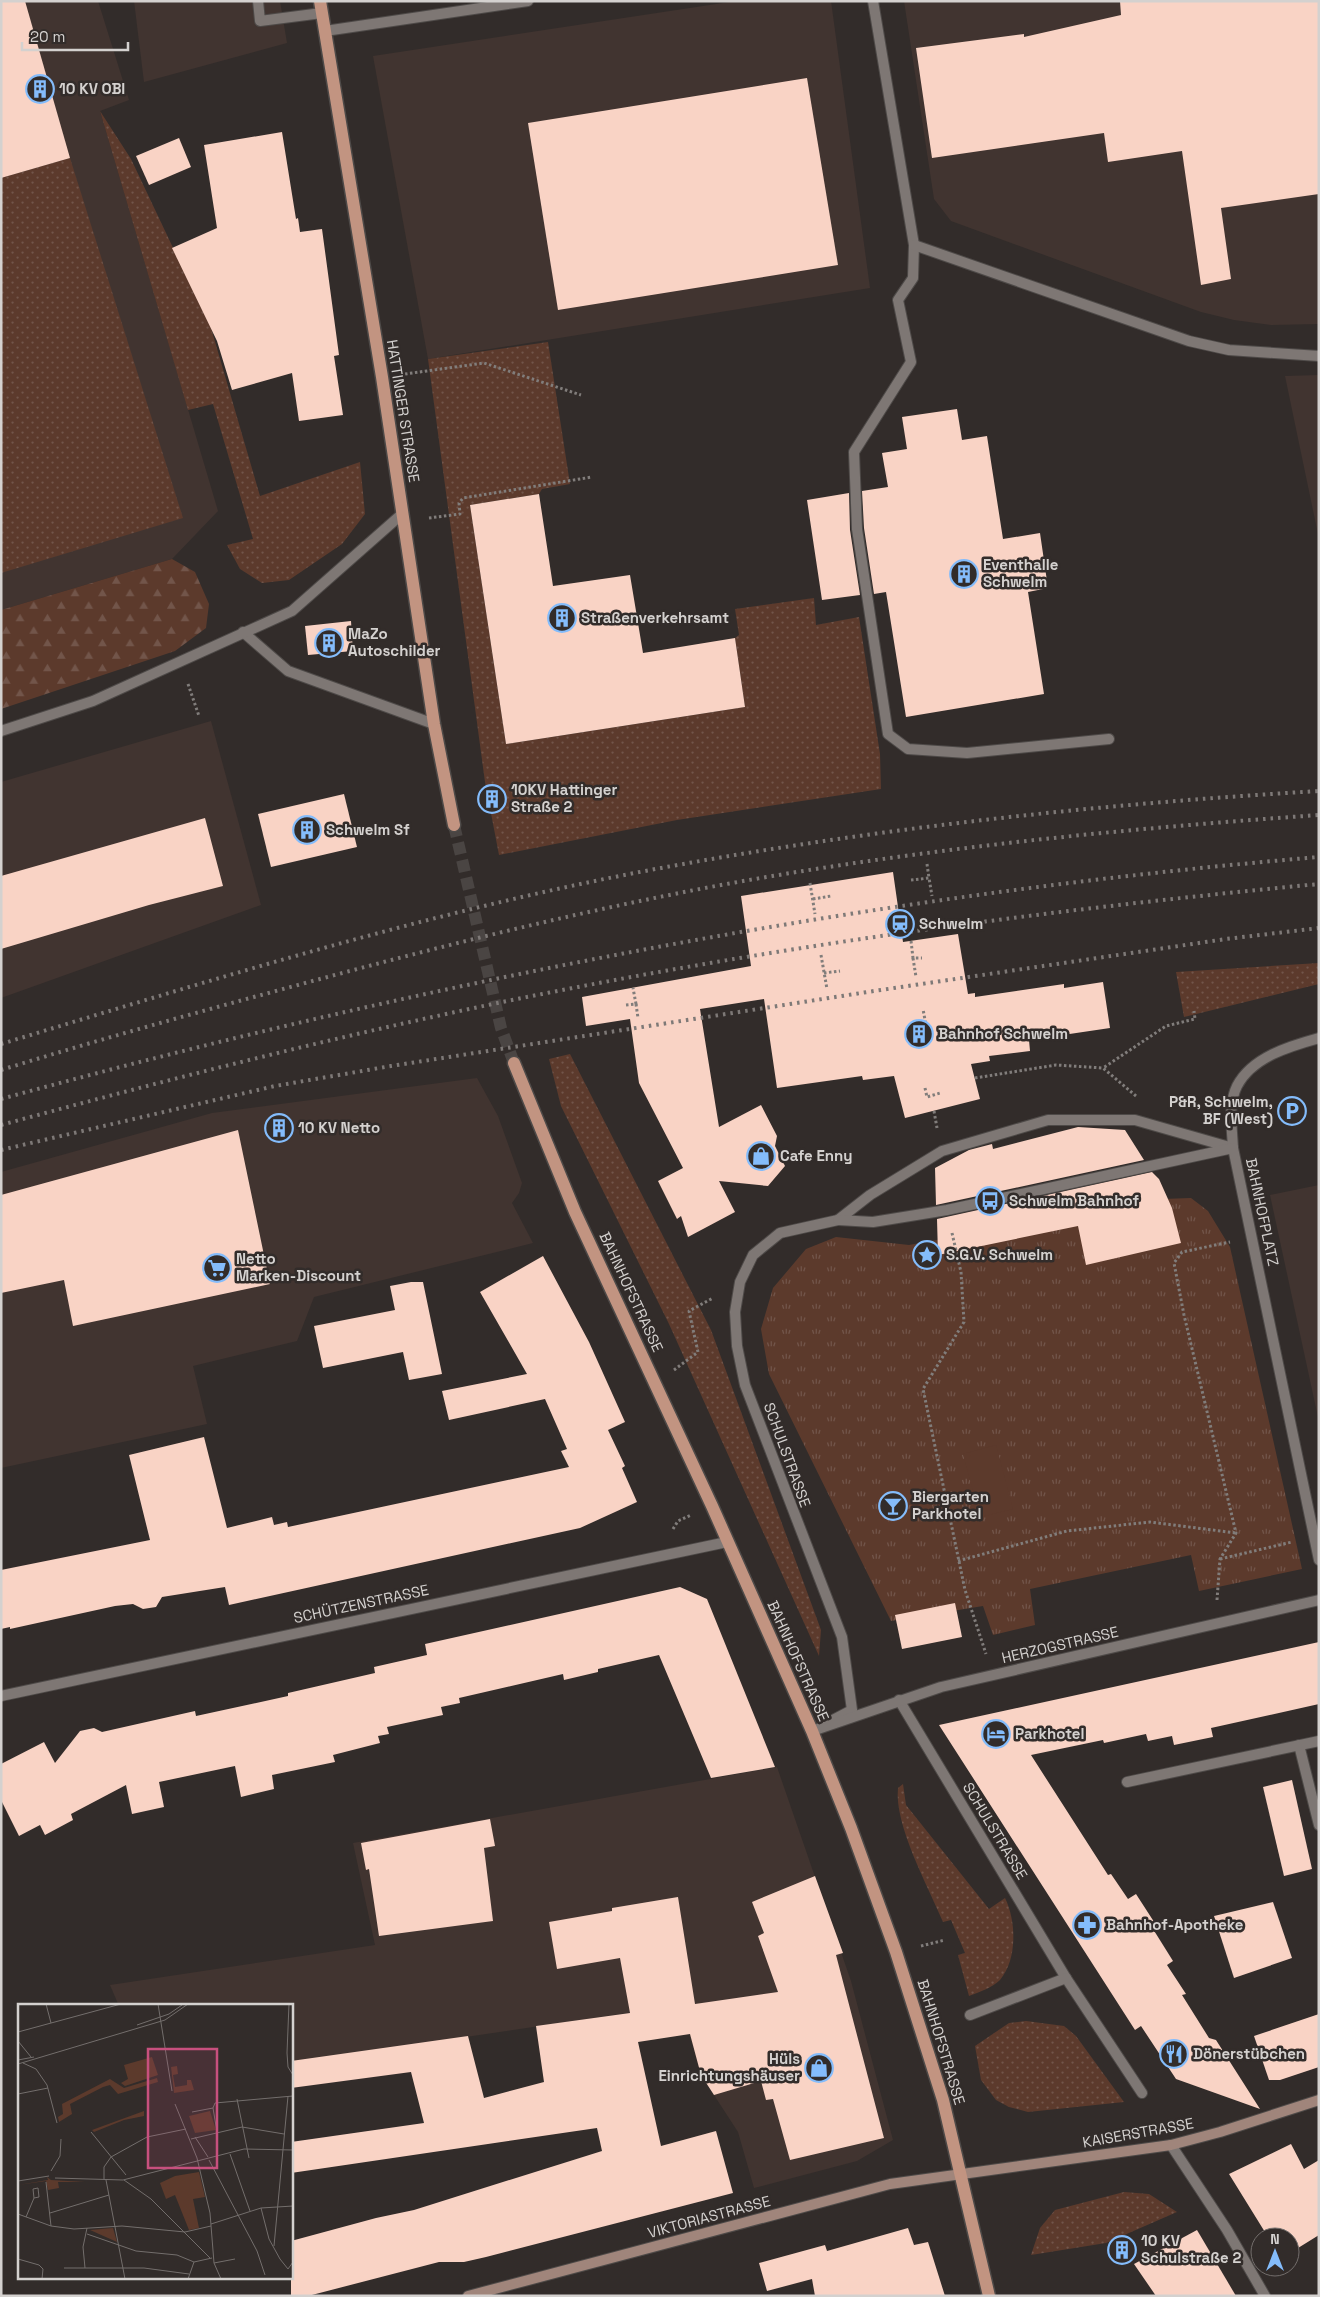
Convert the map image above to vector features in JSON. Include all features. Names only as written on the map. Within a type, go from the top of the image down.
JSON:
[{"type":"main road","name":"HATTINGER STRASSE","points":[[321,7],[434,724],[454,825]]},
{"type":"main road","name":"BAHNHOFSTRASSE","points":[[514,1064],[575,1212],[674,1421],[812,1731],[851,1828],[923,2033],[943,2100],[989,2296]]},
{"type":"main road","name":"KAISERSTRASSE","points":[[959,2173],[1035,2165],[1171,2144],[1220,2132],[1319,2100]]},
{"type":"main road","name":"VIKTORIASTRASSE","points":[[468,2296],[890,2184],[959,2173]]},
{"type":"street","points":[[258,1],[260,21],[321,7]]},
{"type":"street","points":[[325,31],[528,1]]},
{"type":"street","points":[[873,1],[914,245],[913,278],[898,300],[910,362],[854,452],[858,528],[888,734],[908,749],[967,753],[1109,739]]},
{"type":"street","points":[[914,245],[1189,341],[1229,350],[1319,356]]},
{"type":"street","points":[[1,731],[93,701],[292,611],[402,514]]},
{"type":"street","points":[[243,632],[288,671],[434,724]]},
{"type":"street","points":[[838,1220],[870,1195],[942,1151],[1048,1120],[1135,1120],[1233,1148],[1231,1113],[1238,1086],[1257,1064],[1289,1046],[1319,1038]]},
{"type":"street","name":"BAHNHOFPLATZ","points":[[838,1220],[873,1222],[947,1210],[1233,1148],[1319,1560]]},
{"type":"street","name":"SCHULSTRASSE","points":[[812,1731],[852,1710],[847,1663],[842,1637],[745,1385],[737,1346],[735,1312],[740,1282],[753,1254],[780,1233],[838,1220]]},
{"type":"street","name":"SCHÜTZENSTRASSE","points":[[1,1696],[727,1542]]},
{"type":"street","name":"HERZOGSTRASSE","points":[[812,1731],[941,1687],[1216,1626],[1319,1600]]},
{"type":"street","name":"SCHULSTRASSE","points":[[899,1700],[1066,1978],[1142,2093]]},
{"type":"street","points":[[1126,1782],[1319,1741]]},
{"type":"street","points":[[1299,1745],[1319,1825]]},
{"type":"street","points":[[970,2015],[1066,1978]]},
{"type":"street","points":[[1171,2144],[1227,2230],[1265,2296]]},
{"type":"path","points":[[408,374],[484,363],[581,394]]},
{"type":"path","points":[[440,517],[460,514],[459,503],[463,498],[592,477]]},
{"type":"path","points":[[180,662],[199,716]]},
{"type":"path","points":[[928,864],[932,896]]},
{"type":"path","points":[[911,880],[929,878]]},
{"type":"path","points":[[810,883],[815,914]]},
{"type":"path","points":[[813,899],[830,896]]},
{"type":"path","points":[[911,941],[916,977]]},
{"type":"path","points":[[821,955],[827,989]]},
{"type":"path","points":[[914,958],[922,958]]},
{"type":"path","points":[[824,973],[840,971]]},
{"type":"path","points":[[633,988],[638,1018]]},
{"type":"path","points":[[626,1005],[636,1004]]},
{"type":"path","points":[[920,1032],[927,1030],[924,1009]]},
{"type":"path","points":[[1103,1068],[1166,1026],[1196,1019],[1194,1011]]},
{"type":"path","points":[[975,1078],[1056,1065],[1103,1068],[1136,1096],[1144,1098]]},
{"type":"path","points":[[924,1088],[927,1097],[940,1094]]},
{"type":"path","points":[[934,1110],[942,1151]]},
{"type":"path","points":[[947,1210],[961,1272],[964,1322],[924,1388],[958,1561],[965,1590],[993,1676]]},
{"type":"path","points":[[1216,1626],[1220,1559],[1236,1533],[1184,1315],[1174,1263],[1182,1252],[1252,1238]]},
{"type":"path","points":[[689,1311],[698,1352]]},
{"type":"path","points":[[958,1561],[1067,1531],[1150,1522],[1236,1533]]},
{"type":"path","points":[[1220,1559],[1314,1537]]},
{"type":"shaded area","points":[[1,1],[98,1],[129,100],[100,111],[218,511],[172,559],[1,610]]},
{"type":"shaded area","points":[[134,1],[280,1],[287,43],[144,82]]},
{"type":"shaded area","points":[[736,1],[831,1],[870,288],[428,359],[373,56]]},
{"type":"shaded area","points":[[904,1],[1319,1],[1319,324],[1271,325],[1234,320],[1201,312],[951,221],[934,199]]},
{"type":"shaded area","points":[[1319,375],[1319,539],[1285,376]]},
{"type":"shaded area","points":[[211,721],[261,905],[1,998],[1,782]]},
{"type":"shaded area","name":"Netto Marken-Discount","points":[[477,1078],[498,1116],[522,1183],[519,1193],[512,1203],[533,1243],[314,1297],[297,1341],[193,1366],[207,1424],[1,1468],[1,1172],[212,1113]]},
{"type":"shaded area","points":[[1319,1185],[1319,1422],[1270,1195]]},
{"type":"shaded area","points":[[777,1767],[851,1981],[893,2140],[857,2161],[754,2188],[738,2132],[701,2075],[681,2005],[292,2063],[292,2004],[118,2004],[110,1985],[375,1945],[353,1843]]},
{"type":"green space","points":[[100,111],[131,159],[211,328],[260,496],[360,462],[365,514],[342,544],[289,580],[262,583],[240,569],[227,545],[253,539],[213,404],[188,410]]},
{"type":"green space","points":[[70,158],[183,518],[1,573],[1,178]]},
{"type":"green space","points":[[548,342],[570,484],[542,489],[539,494],[470,505],[506,744],[745,707],[735,638],[739,635],[735,609],[814,598],[816,625],[859,617],[880,754],[881,789],[677,820],[499,855],[485,782],[428,359]]},
{"type":"green space","points":[[172,559],[195,572],[209,604],[206,628],[175,651],[1,709],[1,610]]},
{"type":"green space","points":[[1319,963],[1319,984],[1184,1017],[1176,972]]},
{"type":"green space","points":[[570,1054],[711,1330],[821,1630],[819,1656],[669,1324],[561,1106],[549,1059]]},
{"type":"green space","points":[[1191,1198],[1208,1211],[1230,1247],[1302,1569],[1199,1591],[1191,1555],[1030,1589],[1035,1625],[993,1635],[983,1606],[891,1621],[769,1374],[761,1329],[773,1288],[806,1249],[836,1237],[909,1245],[1163,1199]]},
{"type":"green space","points":[[996,1445],[1013,1509],[980,1517],[963,1454]]},
{"type":"green space","points":[[903,1784],[906,1805],[989,1909],[1005,1898],[1009,1907],[1013,1939],[1010,1961],[1006,1971],[1000,1980],[993,1985],[969,1996],[958,1955],[965,1953],[951,1920],[943,1922],[913,1855],[901,1819],[898,1788]]},
{"type":"green space","points":[[1026,2021],[1064,2026],[1076,2036],[1124,2102],[1028,2112],[1009,2107],[996,2100],[981,2080],[975,2046],[1009,2023]]},
{"type":"green space","points":[[1124,2192],[1149,2194],[1177,2212],[1106,2243],[1031,2255],[1040,2228],[1055,2210]]},
{"type":"building","points":[[1,1],[25,1],[70,158],[1,178]]},
{"type":"building","points":[[1120,1],[1319,1],[1319,194],[1221,208],[1231,279],[1201,285],[1182,151],[1108,162],[1104,133],[932,158],[916,48],[1024,34],[1024,37],[1121,15]]},
{"type":"building","points":[[807,78],[838,265],[558,310],[528,123]]},
{"type":"building","points":[[282,132],[296,219],[298,218],[300,232],[322,229],[339,355],[334,356],[343,415],[299,421],[292,373],[232,390],[217,341],[172,248],[217,228],[204,145]]},
{"type":"building","points":[[179,138],[191,167],[149,185],[136,156]]},
{"type":"building","name":"Eventhalle Schwelm","points":[[957,409],[962,440],[987,436],[1003,539],[1040,533],[1048,588],[1028,592],[1044,694],[906,717],[886,592],[874,594],[864,528],[862,491],[888,487],[882,453],[907,449],[902,417]]},
{"type":"building","points":[[849,493],[850,530],[860,595],[822,600],[807,500]]},
{"type":"building","name":"Straßenverkehrsamt","points":[[539,494],[553,586],[630,575],[643,653],[735,638],[745,707],[506,744],[470,505]]},
{"type":"building","name":"MaZo Autoschilder","points":[[351,621],[353,651],[308,655],[305,626]]},
{"type":"building","name":"Schwelm Sf","points":[[344,794],[357,847],[271,867],[258,814]]},
{"type":"building","points":[[205,818],[223,886],[149,905],[1,949],[1,876]]},
{"type":"building","points":[[893,872],[903,942],[958,934],[968,994],[975,993],[975,997],[1064,984],[1064,988],[1103,982],[1110,1028],[1029,1040],[1030,1051],[989,1056],[990,1061],[971,1064],[980,1099],[905,1118],[894,1076],[863,1080],[862,1076],[777,1088],[764,999],[700,1009],[719,1127],[761,1105],[777,1136],[775,1146],[785,1166],[768,1186],[719,1181],[735,1212],[688,1237],[681,1216],[677,1219],[658,1181],[683,1168],[639,1083],[630,1019],[586,1026],[582,997],[751,966],[741,896]]},
{"type":"building","points":[[1078,1127],[1125,1130],[1144,1160],[936,1205],[935,1168],[969,1150],[992,1144],[993,1149]]},
{"type":"building","points":[[238,1130],[270,1284],[73,1326],[64,1280],[1,1293],[1,1195]]},
{"type":"building","points":[[1152,1172],[1159,1179],[1172,1208],[1181,1243],[1086,1265],[1078,1226],[938,1255],[937,1219]]},
{"type":"building","points":[[543,1256],[589,1342],[625,1422],[608,1430],[625,1466],[622,1468],[637,1502],[580,1528],[229,1605],[225,1587],[162,1597],[156,1607],[143,1609],[133,1604],[115,1606],[10,1629],[10,1627],[1,1629],[1,1570],[150,1540],[129,1455],[204,1437],[227,1528],[272,1517],[274,1525],[287,1522],[288,1527],[569,1467],[561,1451],[567,1449],[545,1399],[449,1420],[442,1391],[527,1374],[480,1292]]},
{"type":"building","points":[[423,1282],[442,1374],[409,1380],[403,1352],[323,1368],[314,1326],[395,1310],[390,1286]]},
{"type":"building","points":[[680,1587],[707,1599],[775,1767],[711,1778],[659,1655],[598,1669],[598,1672],[564,1680],[563,1674],[459,1698],[460,1703],[441,1707],[443,1715],[387,1727],[389,1734],[378,1736],[380,1743],[333,1755],[335,1762],[272,1775],[274,1789],[241,1797],[235,1766],[159,1782],[164,1807],[132,1814],[126,1785],[71,1814],[73,1820],[45,1835],[40,1825],[19,1836],[1,1800],[1,1764],[44,1742],[55,1763],[80,1731],[94,1728],[102,1732],[195,1711],[196,1716],[288,1696],[288,1693],[375,1673],[374,1667],[427,1655],[425,1644]]},
{"type":"building","points":[[955,1603],[962,1637],[902,1649],[895,1615]]},
{"type":"building","points":[[1319,1642],[1319,1704],[1211,1728],[1213,1737],[1174,1745],[1172,1736],[1148,1741],[1146,1734],[1104,1743],[1103,1740],[1031,1755],[1108,1875],[1111,1874],[1128,1899],[1136,1894],[1158,1928],[1153,1929],[1173,1961],[1167,1965],[1186,1994],[1182,1995],[1209,2038],[1216,2040],[1260,2109],[1176,2079],[1141,2026],[1135,2030],[939,1725]]},
{"type":"building","points":[[1292,1780],[1312,1869],[1284,1876],[1263,1787]]},
{"type":"building","points":[[490,1819],[495,1846],[484,1848],[493,1921],[379,1936],[369,1869],[366,1870],[361,1843]]},
{"type":"building","points":[[815,1876],[843,1953],[836,1955],[884,2138],[790,2160],[773,2099],[766,2100],[761,2081],[714,2095],[701,2075],[690,2034],[638,2042],[661,2146],[716,2131],[733,2193],[486,2257],[464,2262],[439,2262],[308,2296],[291,2296],[292,2241],[376,2218],[414,2210],[602,2151],[597,2128],[292,2173],[292,2142],[424,2123],[411,2072],[292,2088],[292,2061],[468,2036],[484,2098],[544,2082],[536,2026],[630,2013],[620,1958],[557,1969],[549,1922],[612,1911],[612,1908],[678,1897],[695,2004],[778,1992],[758,1936],[764,1933],[752,1902]]},
{"type":"building","points":[[1273,1902],[1292,1958],[1234,1978],[1214,1916]]},
{"type":"building","points":[[1319,2014],[1319,2067],[1280,2080],[1269,2080],[1254,2036]]},
{"type":"building","points":[[1291,2144],[1304,2169],[1319,2160],[1319,2235],[1300,2247],[1300,2227],[1262,2227],[1229,2174]]},
{"type":"building","points":[[908,2228],[914,2245],[928,2242],[945,2296],[815,2296],[812,2279],[767,2291],[759,2263],[825,2245],[827,2251]]},
{"type":"building","points":[[1197,2230],[1236,2296],[1156,2296],[1134,2264]]},
{"type":"tunnel","points":[[454,825],[501,1028],[514,1063]]},
{"type":"railway","points":[[1,1044],[164,994],[411,924],[578,885],[661,868],[825,841],[989,819],[1236,796],[1319,791]]},
{"type":"railway","points":[[1,1070],[160,1023],[470,940],[620,905],[721,885],[870,861],[1019,842],[1319,815]]},
{"type":"railway","points":[[1,1099],[162,1056],[325,1017],[489,980],[654,948],[820,919],[986,894],[1153,873],[1319,857]]},
{"type":"railway","points":[[1,1125],[332,1040],[465,1010],[630,977],[826,944],[924,930],[1121,905],[1319,884]]},
{"type":"railway","points":[[1,1150],[275,1086],[391,1066],[874,991],[1226,939],[1319,928]]},
{"type":"place","name":"10 KV OBI","points":[[40,89]]},
{"type":"place","name":"Eventhalle Schwelm","points":[[964,574]]},
{"type":"place","name":"Straßenverkehrsamt","points":[[562,618]]},
{"type":"place","name":"MaZo Autoschilder","points":[[329,643]]},
{"type":"place","name":"10KV Hattinger Straße 2","points":[[492,799]]},
{"type":"place","name":"Schwelm Sf","points":[[307,830]]},
{"type":"place","name":"Schwelm","points":[[900,924]]},
{"type":"place","name":"Bahnhof Schwelm","points":[[919,1034]]},
{"type":"place","name":"P&R, Schwelm, BF (West)","points":[[1292,1111]]},
{"type":"place","name":"10 KV Netto","points":[[279,1128]]},
{"type":"place","name":"Cafe Enny","points":[[761,1156]]},
{"type":"place","name":"Schwelm Bahnhof","points":[[990,1201]]},
{"type":"place","name":"S.G.V. Schwelm","points":[[927,1255]]},
{"type":"place","name":"Netto Marken-Discount","points":[[217,1268]]},
{"type":"place","name":"Biergarten Parkhotel","points":[[893,1506]]},
{"type":"place","name":"Parkhotel","points":[[996,1734]]},
{"type":"place","name":"Bahnhof-Apotheke","points":[[1087,1925]]},
{"type":"place","name":"Dönerstübchen","points":[[1174,2054]]},
{"type":"place","name":"Hüls Einrichtungshäuser","points":[[819,2068]]},
{"type":"place","name":"10 KV Schulstraße 2","points":[[1122,2250]]}]
